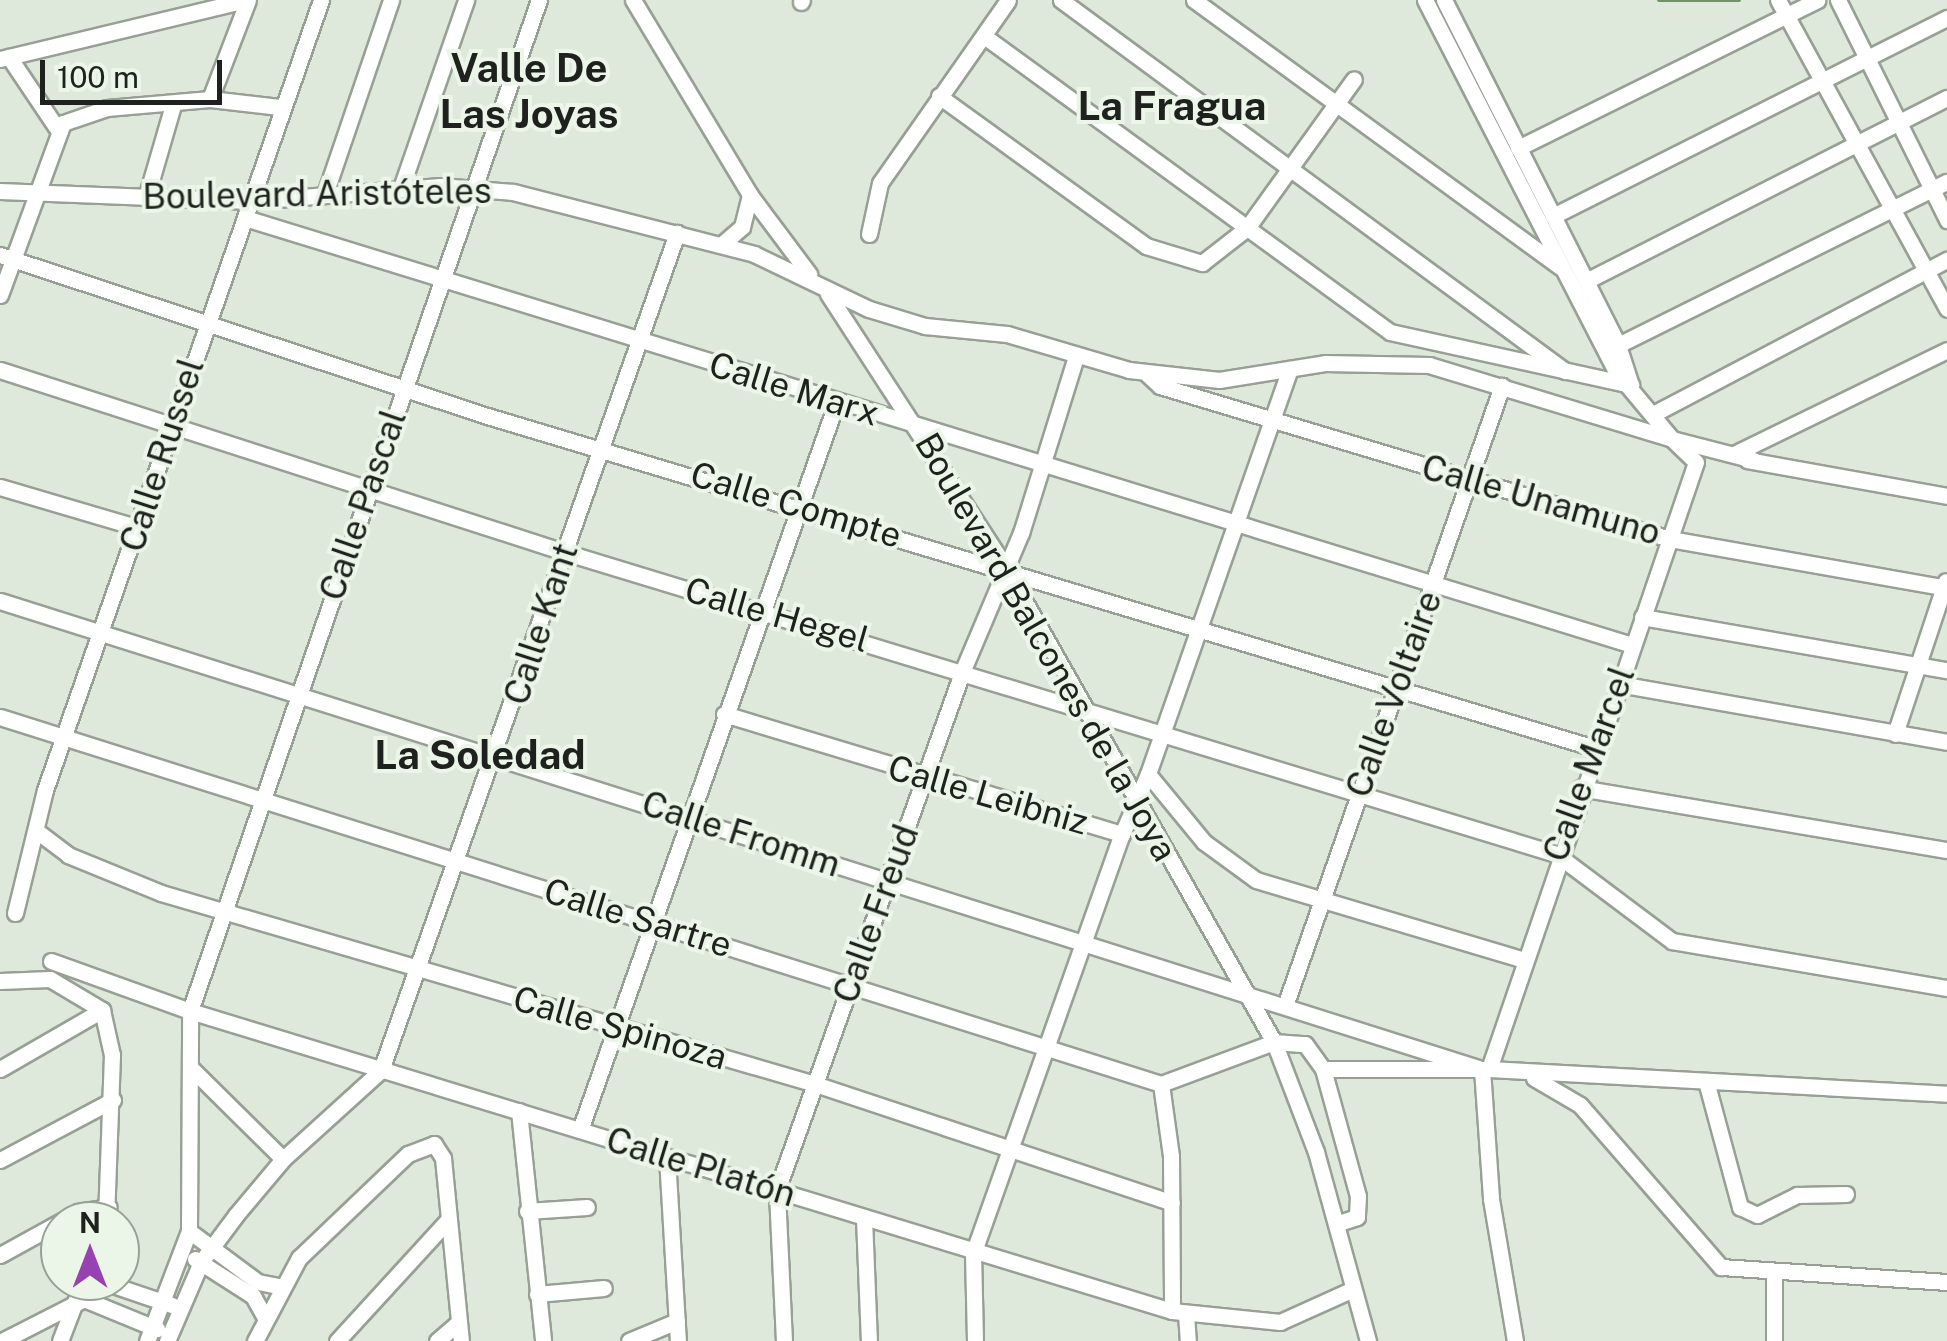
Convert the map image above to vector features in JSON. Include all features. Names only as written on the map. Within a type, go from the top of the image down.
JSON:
[{"type":"street","points":[[58,130],[3,57],[247,0]]},
{"type":"street","points":[[210,99],[247,0]]},
{"type":"street","name":"Calle Russel","points":[[15,913],[64,738],[138,528],[169,424],[320,0]]},
{"type":"street","points":[[325,194],[390,0]]},
{"type":"street","points":[[401,188],[466,0]]},
{"type":"street","name":"Calle Pascal","points":[[149,1334],[189,1231],[190,1011],[223,906],[539,0]]},
{"type":"street","name":"Boulevard Balcones de la Joya","points":[[633,0],[750,195],[918,426],[1004,565],[1274,1042],[1336,1224],[1368,1341]]},
{"type":"street","points":[[869,234],[880,183],[1008,0]]},
{"type":"street","points":[[1061,0],[1566,371]]},
{"type":"street","points":[[1194,0],[1563,270]]},
{"type":"street","points":[[1425,0],[1616,373],[1655,413],[1672,439]]},
{"type":"street","points":[[1444,0],[1618,345],[1631,385]]},
{"type":"street","points":[[1778,0],[1860,142],[1947,309]]},
{"type":"street","points":[[1518,148],[1788,18],[1816,0]]},
{"type":"street","points":[[1838,0],[1939,186],[1947,220]]},
{"type":"street","points":[[1553,216],[1947,18]]},
{"type":"street","points":[[984,36],[1390,332],[1631,385]]},
{"type":"street","points":[[939,96],[1050,182],[1172,260],[1213,258],[1247,228],[1354,79]]},
{"type":"street","points":[[1586,281],[1947,98]]},
{"type":"street","points":[[0,295],[6,257],[39,193],[58,130],[71,118],[107,108],[210,99],[280,107]]},
{"type":"street","points":[[146,198],[172,105]]},
{"type":"street","points":[[1618,345],[1939,186]]},
{"type":"street","name":"Boulevard Aristóteles","points":[[0,191],[250,202],[401,188],[476,188],[721,246],[816,281],[900,320],[1007,334],[1146,374],[1219,380],[1290,369],[1397,360],[1502,386],[1753,460]]},
{"type":"street","points":[[721,246],[742,227],[750,195]]},
{"type":"street","name":"Calle Marx","points":[[244,218],[1632,645]]},
{"type":"street","name":"Calle Kant","points":[[381,1070],[459,863],[677,233]]},
{"type":"street","name":"Calle Compte","points":[[6,257],[797,508],[1004,565],[1395,693],[1594,748]]},
{"type":"street","points":[[1655,413],[1947,260]]},
{"type":"street","points":[[1736,453],[1947,350]]},
{"type":"street","name":"Calle Freud","points":[[777,1190],[963,670],[1045,465],[1076,356]]},
{"type":"street","name":"Calle Leibniz","points":[[724,714],[924,779],[1122,834],[1138,802],[1201,630],[1290,369]]},
{"type":"street","name":"Calle Hegel","points":[[0,370],[564,552],[963,670],[1556,854],[1672,940],[1947,988]]},
{"type":"street","name":"Calle Unamuno","points":[[1146,374],[1160,386],[1670,539],[1946,584]]},
{"type":"street","name":"Calle Voltaire","points":[[1286,1003],[1502,386]]},
{"type":"street","points":[[580,1130],[837,401]]},
{"type":"street","name":"Boulevard Aristóteles","points":[[1672,439],[1696,462],[1706,454],[1753,460],[1947,496]]},
{"type":"street","name":"Calle Marcel","points":[[1485,1069],[1556,854],[1696,462]]},
{"type":"street","points":[[0,486],[138,528]]},
{"type":"street","points":[[1894,734],[1946,584]]},
{"type":"street","name":"Calle Fromm","points":[[0,601],[298,698],[1286,1003],[1485,1069]]},
{"type":"street","points":[[1642,617],[1947,670]]},
{"type":"street","points":[[1619,684],[1947,742]]},
{"type":"street","name":"Calle Sartre","points":[[0,716],[1161,1084]]},
{"type":"street","points":[[1148,774],[1228,864],[1321,899],[1521,959]]},
{"type":"street","points":[[1580,788],[1947,850]]},
{"type":"street","name":"Calle Spinoza","points":[[38,832],[68,855],[161,893],[223,906],[617,1029],[815,1084],[1172,1203]]},
{"type":"street","points":[[974,1341],[974,1254],[1044,1046],[1122,834]]},
{"type":"street","name":"Calle Spinoza","points":[[33,852],[68,855]]},
{"type":"street","name":"Calle Platón","points":[[51,960],[190,1011],[974,1254],[1179,1313],[1280,1322],[1353,1288]]},
{"type":"street","points":[[0,980],[50,979],[102,1010]]},
{"type":"street","points":[[0,1069],[102,1010]]},
{"type":"street","points":[[102,1010],[112,1100],[108,1201]]},
{"type":"street","points":[[1188,1341],[1179,1313],[1161,1084],[1274,1042],[1305,1044],[1323,1069],[1360,1205],[1357,1216],[1336,1224]]},
{"type":"street","points":[[191,1068],[282,1158]]},
{"type":"street","points":[[1323,1069],[1485,1069],[1947,1094]]},
{"type":"street","points":[[1485,1069],[1491,1198],[1515,1341]]},
{"type":"street","points":[[90,1301],[103,1302],[149,1334],[168,1338],[214,1243],[282,1158],[381,1070]]},
{"type":"street","points":[[1522,1073],[1569,1094],[1730,1271],[1947,1282]]},
{"type":"street","points":[[1706,1081],[1740,1208],[1758,1214],[1797,1195],[1846,1194]]},
{"type":"street","points":[[0,1160],[112,1100]]},
{"type":"street","points":[[519,1112],[526,1212],[543,1341]]},
{"type":"street","points":[[255,1341],[278,1286],[418,1147],[442,1151],[461,1341]]},
{"type":"street","points":[[667,1157],[678,1341]]},
{"type":"street","points":[[777,1190],[784,1341]]},
{"type":"street","points":[[526,1212],[587,1208]]},
{"type":"street","points":[[864,1218],[869,1341]]},
{"type":"street","points":[[336,1341],[447,1221]]},
{"type":"street","points":[[189,1231],[214,1243],[258,1282],[278,1286]]},
{"type":"street","points":[[0,1254],[40,1232]]},
{"type":"street","points":[[182,1254],[202,1262],[254,1296],[264,1316]]},
{"type":"street","points":[[1774,1276],[1774,1341]]},
{"type":"street","points":[[536,1294],[604,1288]]},
{"type":"street","points":[[140,1294],[180,1308]]},
{"type":"street","points":[[2,1341],[74,1301]]},
{"type":"street","points":[[60,1341],[76,1301]]},
{"type":"street","points":[[628,1341],[676,1321]]},
{"type":"street","points":[[437,1341],[458,1323]]},
{"type":"waterway","points":[[1659,0],[1739,0]]},
{"type":"district","name":"Valle De Las Joyas","points":[[529,91]]},
{"type":"district","name":"La Fragua","points":[[1172,106]]},
{"type":"district","name":"La Soledad","points":[[480,755]]}]
